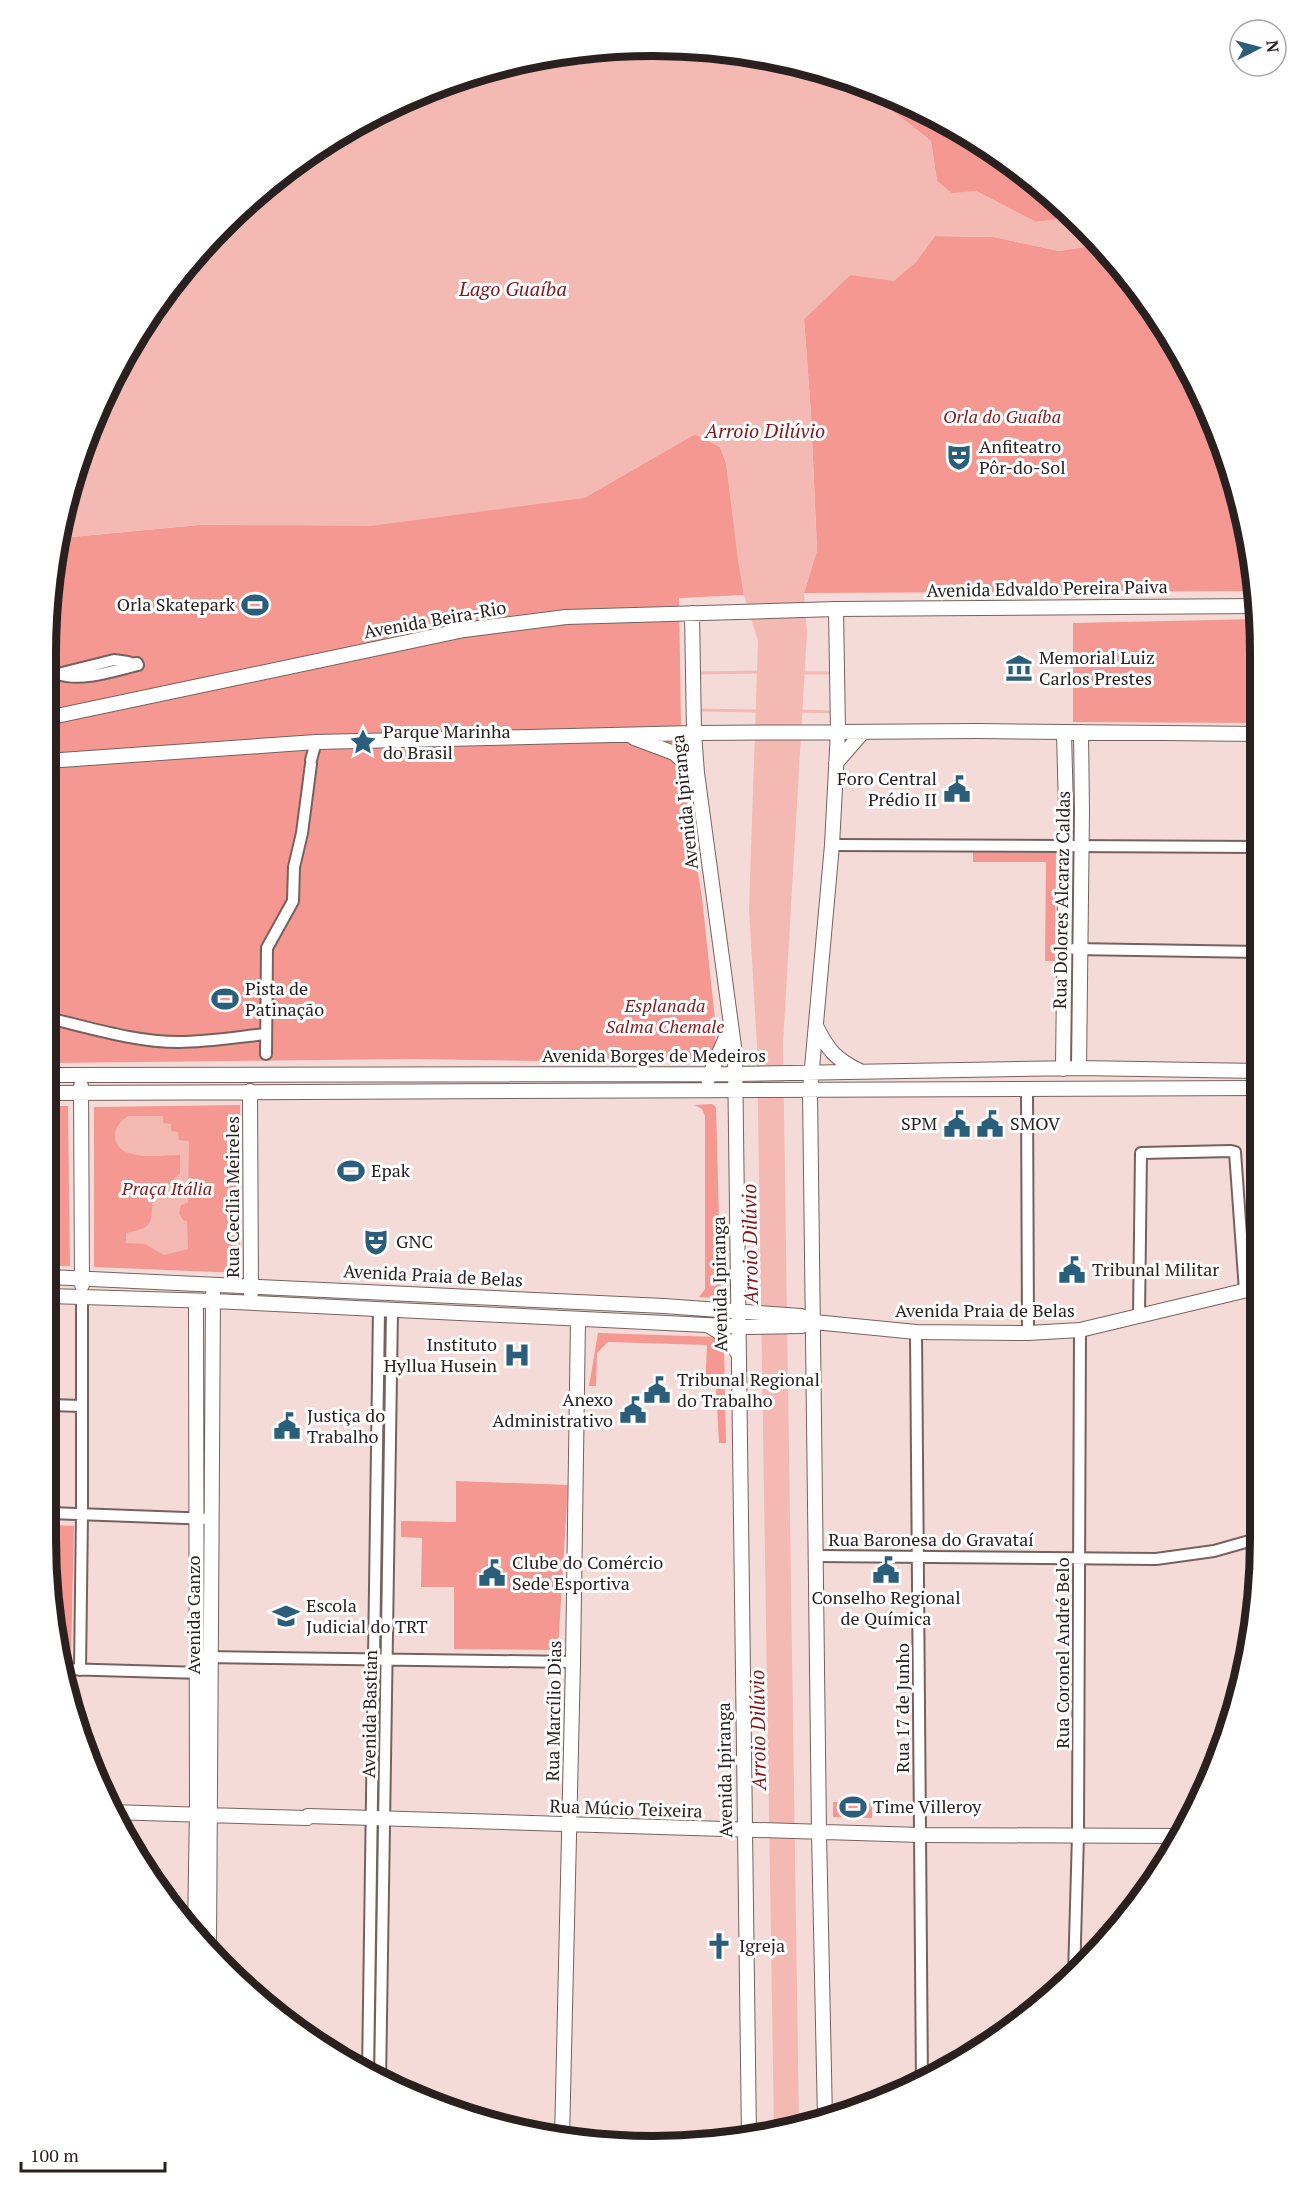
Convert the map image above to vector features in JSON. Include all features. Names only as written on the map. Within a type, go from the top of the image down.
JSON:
[{"type":"main road","name":"Avenida Edvaldo Pereira Paiva","points":[[836,609],[1248,606]]},
{"type":"main road","name":"Avenida Beira-Rio","points":[[56,716],[464,630],[566,617],[836,609]]},
{"type":"main road","points":[[825,2111],[813,1831],[816,1556],[806,1321],[803,1090],[811,1072],[832,845],[838,731],[836,609]]},
{"type":"main road","name":"Avenida Ipiranga","points":[[692,613],[694,733],[735,1074],[745,1320],[738,1353],[751,1831],[749,2128]]},
{"type":"main road","points":[[56,760],[316,742],[694,733],[838,731],[1250,735]]},
{"type":"main road","points":[[836,763],[863,732]]},
{"type":"main road","name":"Rua Dolores Alcaraz Caldas","points":[[1079,1068],[1081,732]]},
{"type":"main road","name":"Rua Dolores Alcaraz Caldas","points":[[1063,1069],[1066,810],[1064,733]]},
{"type":"main road","points":[[627,735],[674,753],[698,773]]},
{"type":"main road","points":[[1066,810],[1082,811]]},
{"type":"main road","points":[[815,1025],[826,1046],[835,1057],[861,1072]]},
{"type":"main road","points":[[700,1091],[712,1074],[731,1026]]},
{"type":"main road","name":"Avenida Borges de Medeiros","points":[[56,1075],[750,1074],[1079,1068],[1250,1071]]},
{"type":"main road","points":[[1050,1088],[1063,1069]]},
{"type":"main road","points":[[80,1074],[82,1297]]},
{"type":"main road","points":[[1050,1088],[1250,1088]]},
{"type":"main road","name":"Avenida Borges de Medeiros","points":[[56,1093],[250,1091],[426,1093],[1050,1088]]},
{"type":"main road","name":"Rua Cecília Meireles","points":[[250,1091],[251,1303]]},
{"type":"main road","name":"Avenida Praia de Belas","points":[[56,1276],[664,1306],[745,1320]]},
{"type":"main road","name":"Avenida Ganzo","points":[[209,1938],[213,1283]]},
{"type":"main road","name":"Avenida Praia de Belas","points":[[56,1296],[213,1301],[708,1325],[745,1320],[806,1321],[916,1332],[1028,1333],[1080,1330],[1250,1289]]},
{"type":"main road","name":"Avenida Ganzo","points":[[195,1922],[196,1301]]},
{"type":"main road","name":"Rua Marcílio Dias","points":[[562,2129],[578,1319]]},
{"type":"main road","points":[[708,1325],[719,1332],[738,1353]]},
{"type":"main road","points":[[196,1416],[213,1416]]},
{"type":"main road","name":"Rua Múcio Teixeira","points":[[122,1812],[920,1835],[1171,1836]]},
{"type":"street","points":[[114,660],[138,665],[81,676],[68,677],[58,674],[114,660]]},
{"type":"street","points":[[270,1075],[266,1057],[267,948],[293,901],[294,867],[302,834],[311,762],[316,742]]},
{"type":"street","points":[[832,845],[1250,847]]},
{"type":"street","points":[[1063,949],[1250,952]]},
{"type":"street","points":[[56,1020],[133,1038],[162,1041],[201,1041],[266,1034]]},
{"type":"street","points":[[1028,1089],[1028,1333]]},
{"type":"street","points":[[1139,1316],[1141,1153],[1235,1152],[1245,1290]]},
{"type":"street","points":[[80,1670],[82,1297]]},
{"type":"street","name":"Avenida Bastian","points":[[380,2070],[382,2026],[374,1659],[377,1417],[386,1310]]},
{"type":"street","name":"Avenida Bastian","points":[[368,2064],[387,1659],[391,1418],[386,1310]]},
{"type":"street","name":"Rua Coronel André Belo","points":[[1074,1962],[1078,1834],[1080,1330]]},
{"type":"street","name":"Rua 17 de Junho","points":[[916,1332],[922,2072]]},
{"type":"street","points":[[56,1405],[82,1406]]},
{"type":"street","points":[[377,1417],[391,1418]]},
{"type":"street","points":[[56,1512],[212,1520]]},
{"type":"street","name":"Rua Baronesa do Gravataí","points":[[816,1556],[919,1555],[1156,1559],[1214,1551],[1250,1541]]},
{"type":"street","points":[[375,1545],[389,1545]]},
{"type":"street","points":[[196,1657],[573,1662]]},
{"type":"street","points":[[70,1669],[212,1673]]},
{"type":"street","points":[[368,2026],[382,2026]]},
{"type":"green space","points":[[887,103],[917,117],[985,156],[1017,179],[1062,219],[1036,222],[976,191],[952,194],[937,181],[931,141],[892,110]]},
{"type":"green space","name":"Orla do Guaíba","points":[[935,236],[994,237],[1059,251],[1090,246],[1127,289],[1150,321],[1189,389],[1205,424],[1230,498],[1239,536],[1247,591],[804,593],[817,550],[804,319],[850,275],[915,263]]},
{"type":"green space","name":"Parque Marinha do Brasil","points":[[695,434],[720,447],[726,463],[744,595],[679,598],[681,723],[678,762],[702,898],[715,1019],[715,1051],[712,1059],[56,1063],[56,653],[57,614],[67,537],[199,525],[584,498]]},
{"type":"green space","points":[[1249,619],[1250,723],[1073,722],[1073,623]]},
{"type":"green space","points":[[973,852],[1056,853],[1055,961],[1045,961],[1046,862],[973,862]]},
{"type":"green space","points":[[712,1104],[716,1107],[721,1295],[717,1298],[699,1297],[705,1289],[705,1116],[702,1109],[694,1105]]},
{"type":"green space","name":"Praça Itália","points":[[240,1105],[240,1273],[94,1267],[94,1107]]},
{"type":"green space","points":[[56,1106],[68,1106],[70,1266],[56,1266]]},
{"type":"green space","points":[[598,1333],[718,1337],[724,1346],[726,1443],[719,1443],[716,1387],[705,1387],[707,1345],[608,1342],[597,1353],[596,1386],[589,1386]]},
{"type":"green space","name":"Clube do Comércio Sede Esportiva","points":[[456,1481],[568,1485],[558,1650],[454,1649],[454,1587],[421,1587],[422,1538],[401,1537],[401,1521],[456,1522]]},
{"type":"green space","points":[[56,1525],[74,1526],[71,1657],[67,1657],[61,1617],[57,1578]]},
{"type":"green space","name":"Time Villeroy","points":[[833,1802],[872,1803],[872,1818],[833,1817]]},
{"type":"water","name":"Lago Guaíba","points":[[614,57],[692,57],[770,67],[808,76],[887,103],[892,110],[931,141],[937,181],[952,193],[976,191],[1036,222],[1062,219],[1090,246],[1059,251],[994,237],[935,236],[915,263],[894,281],[850,275],[804,319],[817,551],[804,593],[807,632],[783,1044],[799,2118],[774,2124],[757,1047],[749,909],[758,641],[744,595],[726,463],[720,447],[695,434],[584,498],[371,526],[199,525],[67,537],[87,461],[117,389],[136,354],[156,321],[204,259],[259,204],[289,179],[321,156],[389,117],[461,87],[536,67]]},
{"type":"water","points":[[128,1116],[163,1116],[163,1123],[171,1124],[171,1131],[178,1132],[179,1140],[189,1141],[188,1203],[181,1205],[179,1213],[183,1220],[187,1221],[188,1249],[164,1255],[145,1244],[126,1243],[126,1233],[140,1230],[148,1225],[152,1203],[180,1173],[180,1155],[140,1156],[122,1150],[117,1144],[115,1135],[119,1124]]},
{"type":"waterway","points":[[698,673],[760,672]]},
{"type":"waterway","points":[[803,673],[832,673]]},
{"type":"waterway","points":[[698,710],[758,711]]},
{"type":"waterway","points":[[800,711],[833,712]]},
{"type":"place","name":"Anfiteatro Pôr-do-Sol","points":[[959,457]]},
{"type":"place","name":"Orla Skatepark","points":[[255,605]]},
{"type":"place","name":"Memorial Luiz Carlos Prestes","points":[[1019,668]]},
{"type":"place","name":"Parque Marinha do Brasil","points":[[363,742]]},
{"type":"place","name":"Foro Central Prédio II","points":[[957,789]]},
{"type":"place","name":"Pista de Patinação","points":[[225,999]]},
{"type":"place","name":"SPM","points":[[957,1124]]},
{"type":"place","name":"SMOV","points":[[990,1124]]},
{"type":"place","name":"Epak","points":[[351,1171]]},
{"type":"place","name":"GNC","points":[[376,1242]]},
{"type":"place","name":"Tribunal Militar","points":[[1072,1270]]},
{"type":"place","name":"Instituto Hyllua Husein","points":[[517,1355]]},
{"type":"place","name":"Tribunal Regional do Trabalho","points":[[657,1390]]},
{"type":"place","name":"Anexo Administrativo","points":[[633,1410]]},
{"type":"place","name":"Justiça do Trabalho","points":[[287,1426]]},
{"type":"place","name":"Conselho Regional de Química","points":[[886,1570]]},
{"type":"place","name":"Clube do Comércio Sede Esportiva","points":[[492,1573]]},
{"type":"place","name":"Escola Judicial do TRT","points":[[286,1616]]},
{"type":"place","name":"Time Villeroy","points":[[853,1807]]},
{"type":"place","name":"Igreja","points":[[719,1946]]},
{"type":"water label","name":"Arroio Dilúvio","points":[[765,431]]},
{"type":"water label","name":"Arroio Dilúvio","points":[[750,1244]]},
{"type":"water label","name":"Arroio Dilúvio","points":[[758,1730]]},
{"type":"park label","name":"Esplanada Salma Chemale","points":[[665,1016]]}]
